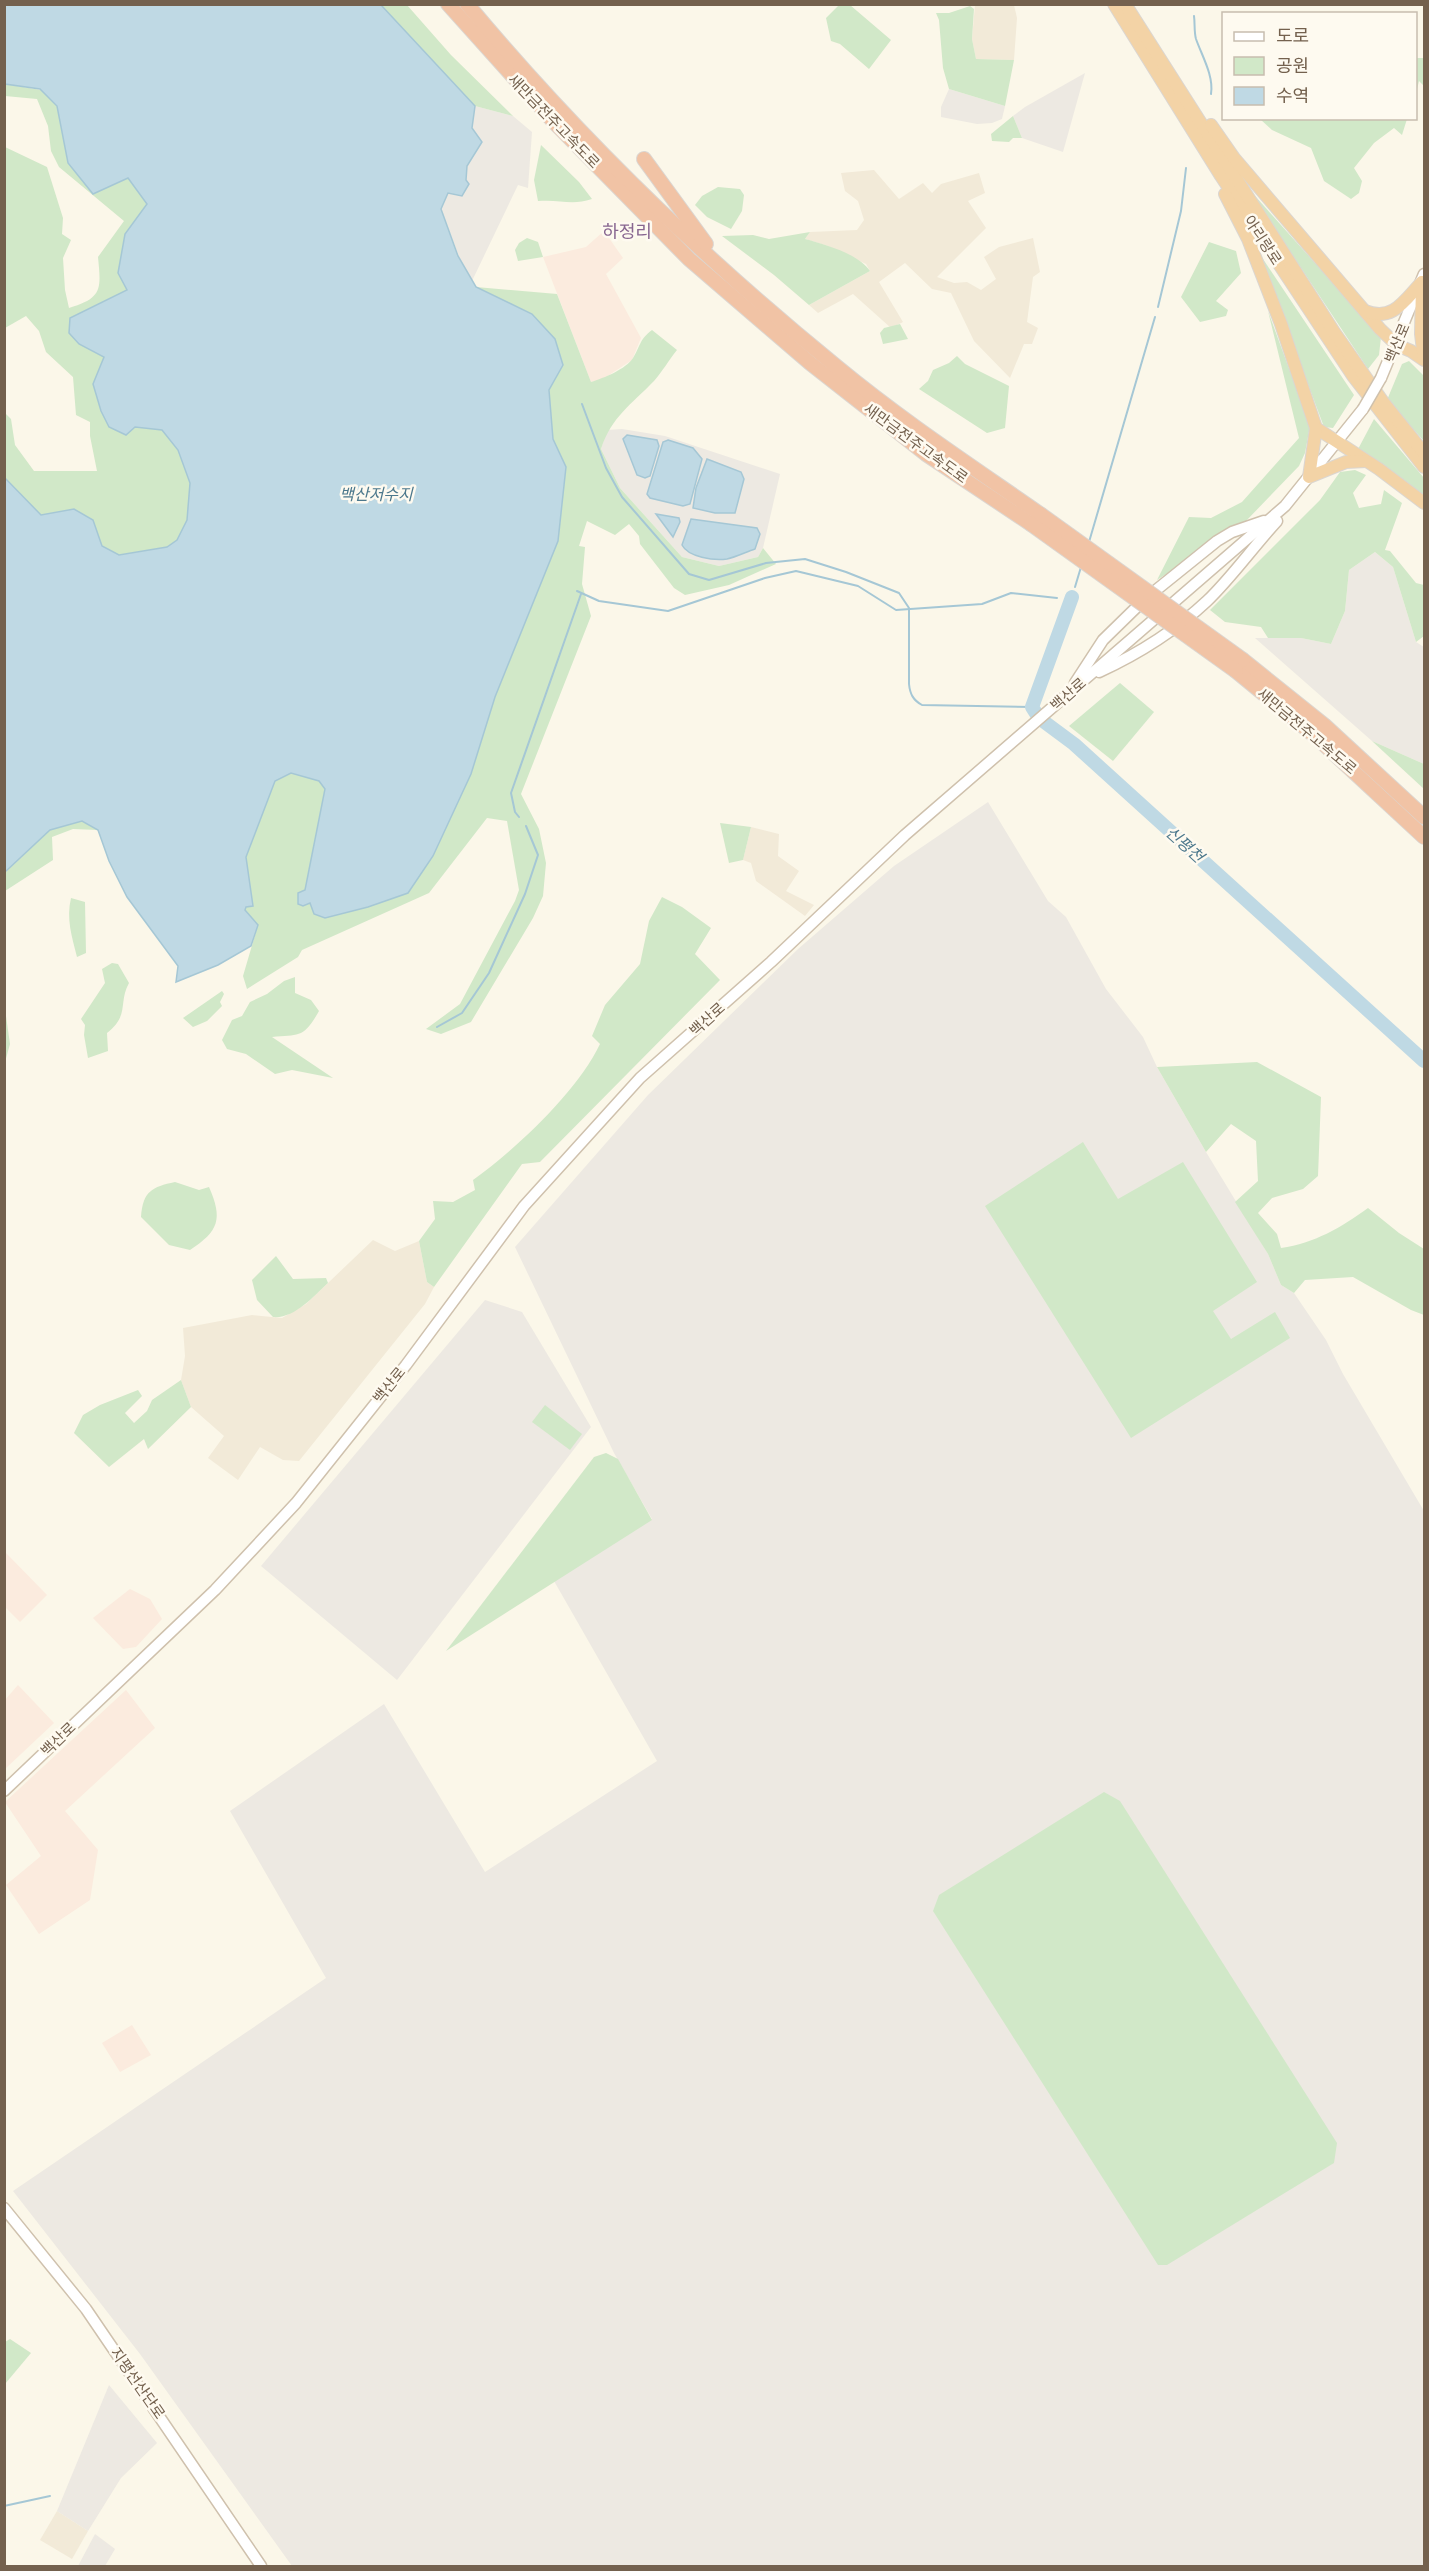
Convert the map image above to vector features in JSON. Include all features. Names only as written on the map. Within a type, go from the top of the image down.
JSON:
[{"type":"highway","name":"새만금전주고속도로","points":[[447,4],[554,122],[690,259],[810,363],[926,454],[1035,519]]},
{"type":"highway","name":"새만금전주고속도로","points":[[467,4],[550,99],[624,176],[730,274],[837,368],[1035,519],[1324,725],[1425,817]]},
{"type":"highway","name":"아리랑로","points":[[1114,4],[1221,176],[1353,376],[1425,468]]},
{"type":"highway","name":"아리랑로","points":[[1125,4],[1334,332],[1383,402],[1425,453]]},
{"type":"highway","points":[[1184,97],[1193,101],[1234,158],[1365,311],[1397,345],[1425,360]]},
{"type":"highway","points":[[644,159],[691,225],[730,274]]},
{"type":"highway","points":[[1221,176],[1221,187],[1248,239],[1281,324],[1316,428],[1309,477]]},
{"type":"highway","points":[[1365,311],[1377,316],[1392,313],[1423,278]]},
{"type":"highway","points":[[1423,278],[1421,334],[1425,360]]},
{"type":"highway","points":[[1316,428],[1425,503]]},
{"type":"highway","points":[[1309,477],[1346,462],[1366,461]]},
{"type":"highway","name":"새만금전주고속도로","points":[[1239,666],[1425,837]]},
{"type":"main road","name":"백산로","points":[[4,1791],[215,1590],[296,1503],[406,1365],[524,1206],[640,1078],[771,962],[905,835],[1286,506],[1364,410],[1397,345],[1423,278]]},
{"type":"main road","points":[[1088,677],[1142,650],[1207,601],[1281,515],[1286,506]]},
{"type":"main road","points":[[1070,693],[1103,640],[1145,599],[1217,541],[1232,532],[1270,519]]},
{"type":"main road","name":"지평선산단로","points":[[4,2208],[87,2309],[261,2566]]},
{"type":"shaded area","points":[[975,5],[1014,5],[1017,18],[1014,60],[976,59],[972,39]]},
{"type":"shaded area","points":[[1085,73],[1063,152],[1022,138],[1013,116]]},
{"type":"shaded area","points":[[949,89],[1005,106],[1002,119],[992,123],[977,124],[941,117],[941,107]]},
{"type":"shaded area","points":[[475,106],[513,116],[532,132],[528,188],[518,185],[472,281],[460,259],[441,209],[448,193],[466,180],[467,166],[482,142],[472,128]]},
{"type":"shaded area","points":[[874,170],[899,199],[923,183],[932,193],[941,184],[979,173],[985,193],[968,201],[986,228],[937,277],[954,283],[967,282],[981,290],[996,279],[984,257],[999,247],[1033,238],[1040,272],[1033,277],[1027,322],[1038,328],[1032,344],[1024,344],[1010,378],[974,341],[951,293],[932,289],[905,263],[879,282],[903,322],[891,328],[853,294],[818,313],[809,305],[870,271],[866,264],[828,246],[805,239],[810,232],[857,230],[864,220],[858,201],[845,191],[841,173]]},
{"type":"shaded area","points":[[604,231],[623,258],[606,274],[641,338],[632,360],[603,379],[591,382],[543,257],[586,247]]},
{"type":"shaded area","points":[[622,429],[665,436],[780,474],[763,548],[758,557],[719,566],[682,557],[620,488],[601,449],[607,430]]},
{"type":"shaded area","points":[[1375,552],[1393,567],[1416,642],[1424,647],[1424,764],[1372,741],[1255,638],[1301,638],[1331,644],[1345,611],[1349,570]]},
{"type":"shaded area","points":[[988,802],[1048,901],[1066,917],[1106,989],[1143,1037],[1157,1067],[1268,1254],[1281,1285],[1294,1293],[1326,1340],[1343,1374],[1424,1511],[1424,2566],[292,2566],[140,2354],[13,2191],[326,1978],[230,1811],[384,1704],[485,1872],[657,1761],[554,1581],[652,1519],[614,1453],[515,1247],[648,1095],[798,949],[894,866]]},
{"type":"shaded area","points":[[751,827],[779,834],[778,856],[799,871],[786,891],[814,905],[805,916],[756,881],[751,863],[743,860]]},
{"type":"shaded area","points":[[373,1240],[395,1251],[419,1241],[427,1282],[434,1287],[425,1304],[299,1461],[283,1460],[260,1447],[238,1480],[208,1458],[224,1436],[191,1407],[181,1380],[185,1356],[183,1328],[252,1315],[282,1318],[306,1304]]},
{"type":"shaded area","points":[[485,1300],[522,1312],[591,1427],[397,1680],[261,1566]]},
{"type":"shaded area","points":[[5,1552],[47,1595],[20,1622],[5,1607]]},
{"type":"shaded area","points":[[130,1589],[150,1599],[162,1619],[136,1647],[123,1649],[93,1618]]},
{"type":"shaded area","points":[[18,1685],[54,1723],[5,1769],[5,1700]]},
{"type":"shaded area","points":[[126,1690],[155,1728],[65,1811],[98,1850],[90,1900],[39,1934],[6,1885],[41,1856],[5,1802]]},
{"type":"shaded area","points":[[132,2025],[151,2055],[120,2072],[102,2043]]},
{"type":"shaded area","points":[[109,2385],[157,2443],[121,2478],[88,2531],[57,2511]]},
{"type":"shaded area","points":[[57,2511],[88,2531],[72,2559],[40,2540]]},
{"type":"shaded area","points":[[95,2534],[115,2549],[105,2566],[78,2566]]},
{"type":"green space","points":[[381,5],[407,5],[451,55],[513,116],[475,106]]},
{"type":"green space","points":[[839,5],[850,5],[891,40],[869,69],[840,44],[831,41],[826,18]]},
{"type":"green space","points":[[970,6],[974,9],[972,39],[976,59],[1014,60],[1005,106],[949,89],[943,68],[939,20],[936,13],[949,13]]},
{"type":"green space","points":[[1417,58],[1424,58],[1424,86],[1419,81],[1417,89]]},
{"type":"green space","points":[[5,84],[41,90],[57,106],[68,163],[93,193],[128,178],[147,204],[125,234],[127,290],[70,318],[79,344],[104,357],[135,427],[162,430],[178,450],[190,483],[187,520],[177,540],[167,547],[119,555],[102,546],[93,520],[74,509],[41,515],[5,478],[4,412],[11,419],[15,445],[34,471],[97,471],[90,436],[90,422],[76,415],[73,377],[46,352],[39,331],[26,316],[5,328],[5,147],[47,167],[63,218],[62,234],[71,240],[63,258],[65,290],[69,308],[94,296],[100,277],[98,257],[124,221],[59,167],[51,151],[48,126],[37,99],[5,96]]},
{"type":"green space","points":[[1013,116],[1022,138],[1013,138],[1009,142],[992,141],[991,134]]},
{"type":"green space","points":[[1261,120],[1407,120],[1402,135],[1394,128],[1374,143],[1354,168],[1362,181],[1359,193],[1351,199],[1324,181],[1311,148],[1272,130]]},
{"type":"green space","points":[[541,145],[579,182],[592,199],[578,202],[538,201],[534,180]]},
{"type":"green space","points":[[718,187],[740,189],[744,195],[742,211],[731,229],[707,217],[695,205],[702,196]]},
{"type":"green space","points":[[1248,188],[1381,337],[1379,355],[1368,369]]},
{"type":"green space","points":[[810,232],[805,239],[850,255],[870,271],[809,305],[722,236],[753,235],[769,239]]},
{"type":"green space","points":[[527,238],[538,242],[543,257],[518,261],[515,250],[519,243]]},
{"type":"green space","points":[[1209,242],[1236,251],[1241,273],[1216,301],[1228,310],[1226,316],[1200,322],[1181,297]]},
{"type":"green space","points":[[1259,253],[1354,395],[1333,428],[1324,427]]},
{"type":"green space","points":[[476,287],[557,294],[591,382],[608,376],[630,362],[642,340],[652,330],[677,350],[654,381],[617,419],[601,449],[620,488],[682,557],[719,566],[758,557],[763,548],[776,564],[729,585],[685,595],[674,588],[640,544],[639,536],[629,524],[615,535],[587,521],[579,546],[585,547],[582,584],[591,616],[521,794],[539,829],[546,863],[543,896],[533,918],[471,1022],[441,1034],[426,1029],[460,1004],[519,890],[507,821],[487,818],[429,893],[302,950],[298,957],[247,989],[243,976],[258,925],[245,910],[246,907],[253,906],[245,857],[275,780],[291,773],[320,781],[325,789],[305,890],[298,893],[299,904],[473,765],[495,697],[558,541],[566,467],[553,439],[549,389],[563,365],[532,314]]},
{"type":"green space","points":[[1268,311],[1310,426],[1305,453],[1299,466],[1246,521],[1157,580],[1189,517],[1211,518],[1242,502],[1299,438]]},
{"type":"green space","points":[[900,324],[908,339],[883,344],[880,333],[884,328]]},
{"type":"green space","points":[[957,356],[965,364],[1009,386],[1005,428],[987,433],[919,389],[928,381],[933,370],[949,363]]},
{"type":"green space","points":[[1409,361],[1424,376],[1424,441],[1387,400],[1402,364]]},
{"type":"green space","points":[[1374,419],[1424,478],[1424,499],[1357,451]]},
{"type":"green space","points":[[1355,470],[1366,475],[1353,493],[1359,508],[1381,504],[1384,490],[1402,503],[1385,550],[1390,551],[1416,583],[1424,585],[1424,636],[1416,642],[1393,567],[1375,552],[1349,570],[1345,611],[1331,644],[1301,638],[1268,638],[1261,627],[1225,622],[1210,610],[1320,500],[1340,472]]},
{"type":"green space","points":[[1120,683],[1154,712],[1113,761],[1069,726]]},
{"type":"green space","points":[[1372,741],[1424,764],[1424,789]]},
{"type":"green space","points":[[82,821],[98,830],[73,829],[52,837],[53,860],[5,891],[5,873],[50,830]]},
{"type":"green space","points":[[720,823],[751,827],[743,860],[729,863]]},
{"type":"green space","points":[[662,897],[682,907],[711,928],[695,954],[720,980],[540,1162],[522,1164],[434,1287],[427,1282],[419,1241],[435,1219],[433,1201],[453,1202],[475,1190],[473,1180],[526,1136],[576,1081],[600,1044],[592,1036],[605,1005],[640,964],[649,921]]},
{"type":"green space","points":[[71,898],[85,902],[86,953],[77,957],[69,921]]},
{"type":"green space","points":[[112,963],[118,964],[129,983],[121,1015],[114,1027],[107,1033],[108,1051],[88,1058],[84,1035],[85,1025],[81,1019],[105,983],[102,969]]},
{"type":"green space","points":[[295,977],[295,993],[311,1000],[319,1011],[304,1031],[295,1035],[272,1037],[333,1078],[292,1070],[275,1074],[246,1054],[227,1049],[222,1040],[232,1020],[242,1016],[250,1002],[267,994],[284,981]]},
{"type":"green space","points":[[222,991],[224,994],[220,1002],[222,1006],[207,1021],[193,1027],[183,1018]]},
{"type":"green space","points":[[4,1002],[10,1044],[5,1062],[4,1062]]},
{"type":"green space","points":[[1257,1062],[1321,1097],[1318,1176],[1303,1189],[1272,1198],[1258,1213],[1277,1234],[1281,1248],[1327,1234],[1368,1208],[1399,1233],[1424,1249],[1424,1315],[1353,1277],[1305,1280],[1294,1293],[1281,1285],[1268,1254],[1235,1202],[1258,1181],[1256,1141],[1231,1124],[1206,1152],[1157,1067]]},
{"type":"green space","points":[[1083,1142],[1118,1199],[1183,1162],[1257,1282],[1213,1311],[1231,1339],[1275,1312],[1290,1338],[1131,1438],[985,1206]]},
{"type":"green space","points":[[175,1182],[199,1190],[209,1187],[216,1208],[216,1223],[212,1230],[207,1237],[190,1250],[169,1245],[141,1217],[144,1201],[150,1192],[160,1186]]},
{"type":"green space","points":[[276,1256],[293,1279],[326,1278],[328,1283],[296,1311],[281,1317],[273,1317],[257,1300],[252,1280]]},
{"type":"green space","points":[[181,1380],[191,1407],[148,1449],[144,1439],[109,1467],[74,1433],[83,1415],[100,1405],[138,1390],[142,1396],[125,1413],[134,1423],[147,1411],[152,1400]]},
{"type":"green space","points":[[545,1405],[582,1434],[570,1450],[532,1422]]},
{"type":"green space","points":[[606,1453],[618,1459],[652,1520],[446,1651],[594,1457]]},
{"type":"green space","points":[[1104,1792],[1120,1801],[1337,2143],[1334,2163],[1167,2265],[1158,2265],[933,1911],[939,1895]]},
{"type":"green space","points":[[10,2339],[31,2353],[5,2384],[5,2342]]},
{"type":"water","name":"백산저수지","points":[[5,5],[381,5],[475,106],[472,128],[482,142],[467,166],[466,180],[469,184],[462,196],[448,193],[441,209],[458,256],[476,287],[532,314],[555,339],[563,365],[549,390],[553,439],[566,467],[558,541],[495,697],[471,774],[433,856],[408,893],[368,907],[325,918],[314,914],[310,903],[303,906],[298,904],[298,893],[305,890],[325,789],[319,781],[291,773],[275,781],[246,857],[253,906],[246,907],[245,910],[258,925],[251,946],[218,965],[176,982],[178,966],[127,897],[109,861],[98,830],[82,821],[50,830],[4,873],[5,478],[41,515],[74,509],[93,520],[102,546],[119,555],[167,547],[177,540],[187,520],[190,483],[178,450],[162,430],[135,427],[126,435],[109,427],[101,411],[93,384],[104,357],[79,344],[69,333],[70,318],[127,290],[118,273],[125,234],[147,204],[128,178],[93,194],[68,163],[57,106],[40,89],[5,84]]},
{"type":"water","points":[[627,435],[657,440],[659,446],[650,476],[645,478],[637,475],[623,439]]},
{"type":"water","points":[[668,440],[693,448],[702,459],[690,504],[683,506],[650,498],[647,494],[663,442]]},
{"type":"water","points":[[707,459],[741,472],[744,479],[735,513],[715,513],[693,508],[696,488]]},
{"type":"water","points":[[656,514],[679,518],[680,522],[673,537]]},
{"type":"water","points":[[691,519],[757,528],[760,534],[755,549],[727,559],[709,559],[690,553],[682,545]]},
{"type":"waterway","points":[[1194,16],[1195,36],[1209,73],[1211,94]]},
{"type":"waterway","points":[[1158,307],[1181,211],[1186,168]]},
{"type":"waterway","points":[[1089,542],[1155,317]]},
{"type":"waterway","points":[[582,404],[606,468],[622,497],[689,574],[709,580],[766,563],[805,559],[846,572],[899,593],[909,608],[909,684],[912,696],[919,703],[922,705],[1032,707]]},
{"type":"waterway","points":[[1075,587],[1081,567]]},
{"type":"waterway","points":[[577,591],[599,601],[668,611],[765,578],[796,571],[858,586],[896,610],[982,604],[1011,593],[1057,598]]},
{"type":"waterway","points":[[519,817],[515,812],[511,793],[581,594]]},
{"type":"waterway","name":"신평천","points":[[1072,597],[1032,707],[1039,718],[1074,744],[1424,1061]]},
{"type":"waterway","name":"신평천","points":[[1067,599],[1071,600]]},
{"type":"waterway","points":[[437,1027],[462,1013],[489,973],[525,894],[538,855],[526,826]]},
{"type":"waterway","points":[[4,2506],[50,2496]]},
{"type":"district","name":"하정리","points":[[627,231]]}]
